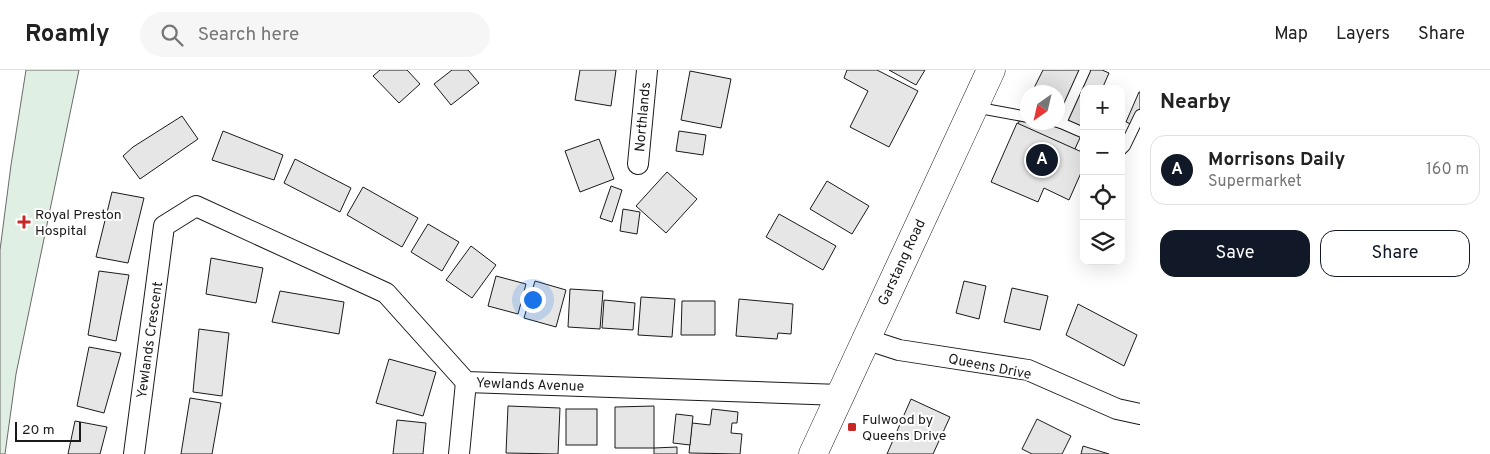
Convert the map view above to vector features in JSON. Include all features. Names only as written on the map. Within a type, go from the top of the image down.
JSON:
[{"type":"highway","name":"Garstang Road","points":[[813,454],[991,70]]},
{"type":"street","name":"Northlands","points":[[638,164],[647,70]]},
{"type":"street","name":"Yewlands Avenue","points":[[164,226],[196,206],[386,293],[466,382],[840,394]]},
{"type":"street","name":"Yewlands Crescent","points":[[134,454],[164,226]]},
{"type":"street","name":"Queens Drive","points":[[865,339],[899,350],[1028,370],[1117,409],[1140,414]]},
{"type":"street","points":[[459,454],[466,382]]},
{"type":"lane","points":[[1065,111],[1086,70]]},
{"type":"lane","points":[[973,107],[1020,116]]},
{"type":"lane","points":[[1125,146],[1140,115]]},
{"type":"lane","points":[[1065,125],[1080,131]]},
{"type":"green space","name":"Royal Preston Hospital","points":[[26,70],[79,70],[16,374],[5,454],[0,454],[0,250]]},
{"type":"building","points":[[380,70],[407,70],[420,84],[399,103],[373,76]]},
{"type":"building","points":[[452,70],[468,70],[479,83],[451,105],[434,84]]},
{"type":"building","points":[[580,70],[616,70],[611,106],[575,100]]},
{"type":"building","points":[[847,70],[877,70],[918,91],[889,147],[850,127],[868,91],[844,78]]},
{"type":"building","points":[[889,70],[925,70],[916,85]]},
{"type":"building","points":[[1043,70],[1102,70],[1109,73],[1104,85],[1080,85],[1080,138],[1074,151],[1026,130],[1065,130],[1065,85],[1036,85]]},
{"type":"building","points":[[690,71],[731,79],[721,128],[681,120]]},
{"type":"building","points":[[1140,92],[1140,128],[1126,122]]},
{"type":"building","points":[[182,116],[198,139],[140,179],[123,156],[133,147]]},
{"type":"building","points":[[1017,123],[1020,124],[1020,130],[1033,130],[1080,151],[1080,175],[1069,200],[1044,188],[1038,202],[991,182]]},
{"type":"building","points":[[223,131],[283,155],[274,180],[212,160]]},
{"type":"building","points":[[679,131],[706,135],[703,155],[676,151]]},
{"type":"building","points":[[599,139],[614,179],[580,192],[565,151]]},
{"type":"building","points":[[295,159],[351,188],[340,212],[284,183]]},
{"type":"building","points":[[667,172],[697,199],[666,233],[636,206]]},
{"type":"building","points":[[827,181],[869,206],[852,234],[810,209]]},
{"type":"building","points":[[611,186],[622,190],[612,222],[600,218]]},
{"type":"building","points":[[363,187],[418,218],[402,247],[347,215]]},
{"type":"building","points":[[112,192],[144,198],[128,263],[96,257]]},
{"type":"building","points":[[623,209],[640,212],[637,234],[620,231]]},
{"type":"building","points":[[779,214],[836,246],[823,270],[766,237]]},
{"type":"building","points":[[428,224],[459,242],[442,271],[411,252]]},
{"type":"building","points":[[471,246],[496,265],[472,298],[446,280]]},
{"type":"building","points":[[211,258],[263,268],[256,303],[206,294]]},
{"type":"building","points":[[99,271],[129,275],[116,341],[88,335]]},
{"type":"building","points":[[496,276],[526,284],[518,314],[488,306]]},
{"type":"building","points":[[535,281],[566,290],[556,327],[524,318]]},
{"type":"building","points":[[964,281],[986,286],[979,319],[956,313]]},
{"type":"building","points":[[1012,288],[1048,296],[1040,330],[1004,322]]},
{"type":"building","points":[[570,289],[603,291],[600,329],[568,327]]},
{"type":"building","points":[[280,291],[344,302],[339,334],[272,322]]},
{"type":"building","points":[[641,297],[675,299],[672,337],[638,335]]},
{"type":"building","points":[[739,299],[793,304],[791,334],[778,333],[777,339],[736,336]]},
{"type":"building","points":[[604,300],[635,303],[633,330],[602,328]]},
{"type":"building","points":[[682,301],[715,301],[715,335],[681,335]]},
{"type":"building","points":[[1078,304],[1137,335],[1124,366],[1066,335]]},
{"type":"building","points":[[199,329],[229,333],[222,396],[193,392]]},
{"type":"building","points":[[89,347],[121,353],[104,413],[77,406]]},
{"type":"building","points":[[389,359],[436,372],[423,416],[376,403]]},
{"type":"building","points":[[190,398],[221,403],[212,454],[181,454]]},
{"type":"building","points":[[911,399],[950,417],[933,454],[887,454]]},
{"type":"building","points":[[508,406],[560,408],[558,454],[506,453]]},
{"type":"building","points":[[654,406],[654,448],[615,448],[615,407]]},
{"type":"building","points":[[566,409],[597,409],[597,445],[566,445]]},
{"type":"building","points":[[712,409],[738,412],[737,423],[732,423],[731,433],[742,434],[740,454],[689,453],[692,423],[710,425]]},
{"type":"building","points":[[676,414],[693,416],[690,445],[673,443]]},
{"type":"building","points":[[1037,419],[1071,436],[1062,454],[1032,454],[1022,449]]},
{"type":"building","points":[[397,420],[426,423],[423,454],[393,454]]},
{"type":"building","points":[[75,421],[107,427],[100,454],[68,454]]},
{"type":"building","points":[[1083,446],[1109,454],[1081,454]]},
{"type":"building","points":[[677,447],[677,454],[654,454],[654,448]]},
{"type":"place","name":"Morrisons Daily","points":[[1042,160]]},
{"type":"place","name":"Royal Preston Hospital","points":[[24,222]]},
{"type":"place","name":"Fulwood by Queens Drive","points":[[852,427]]}]
